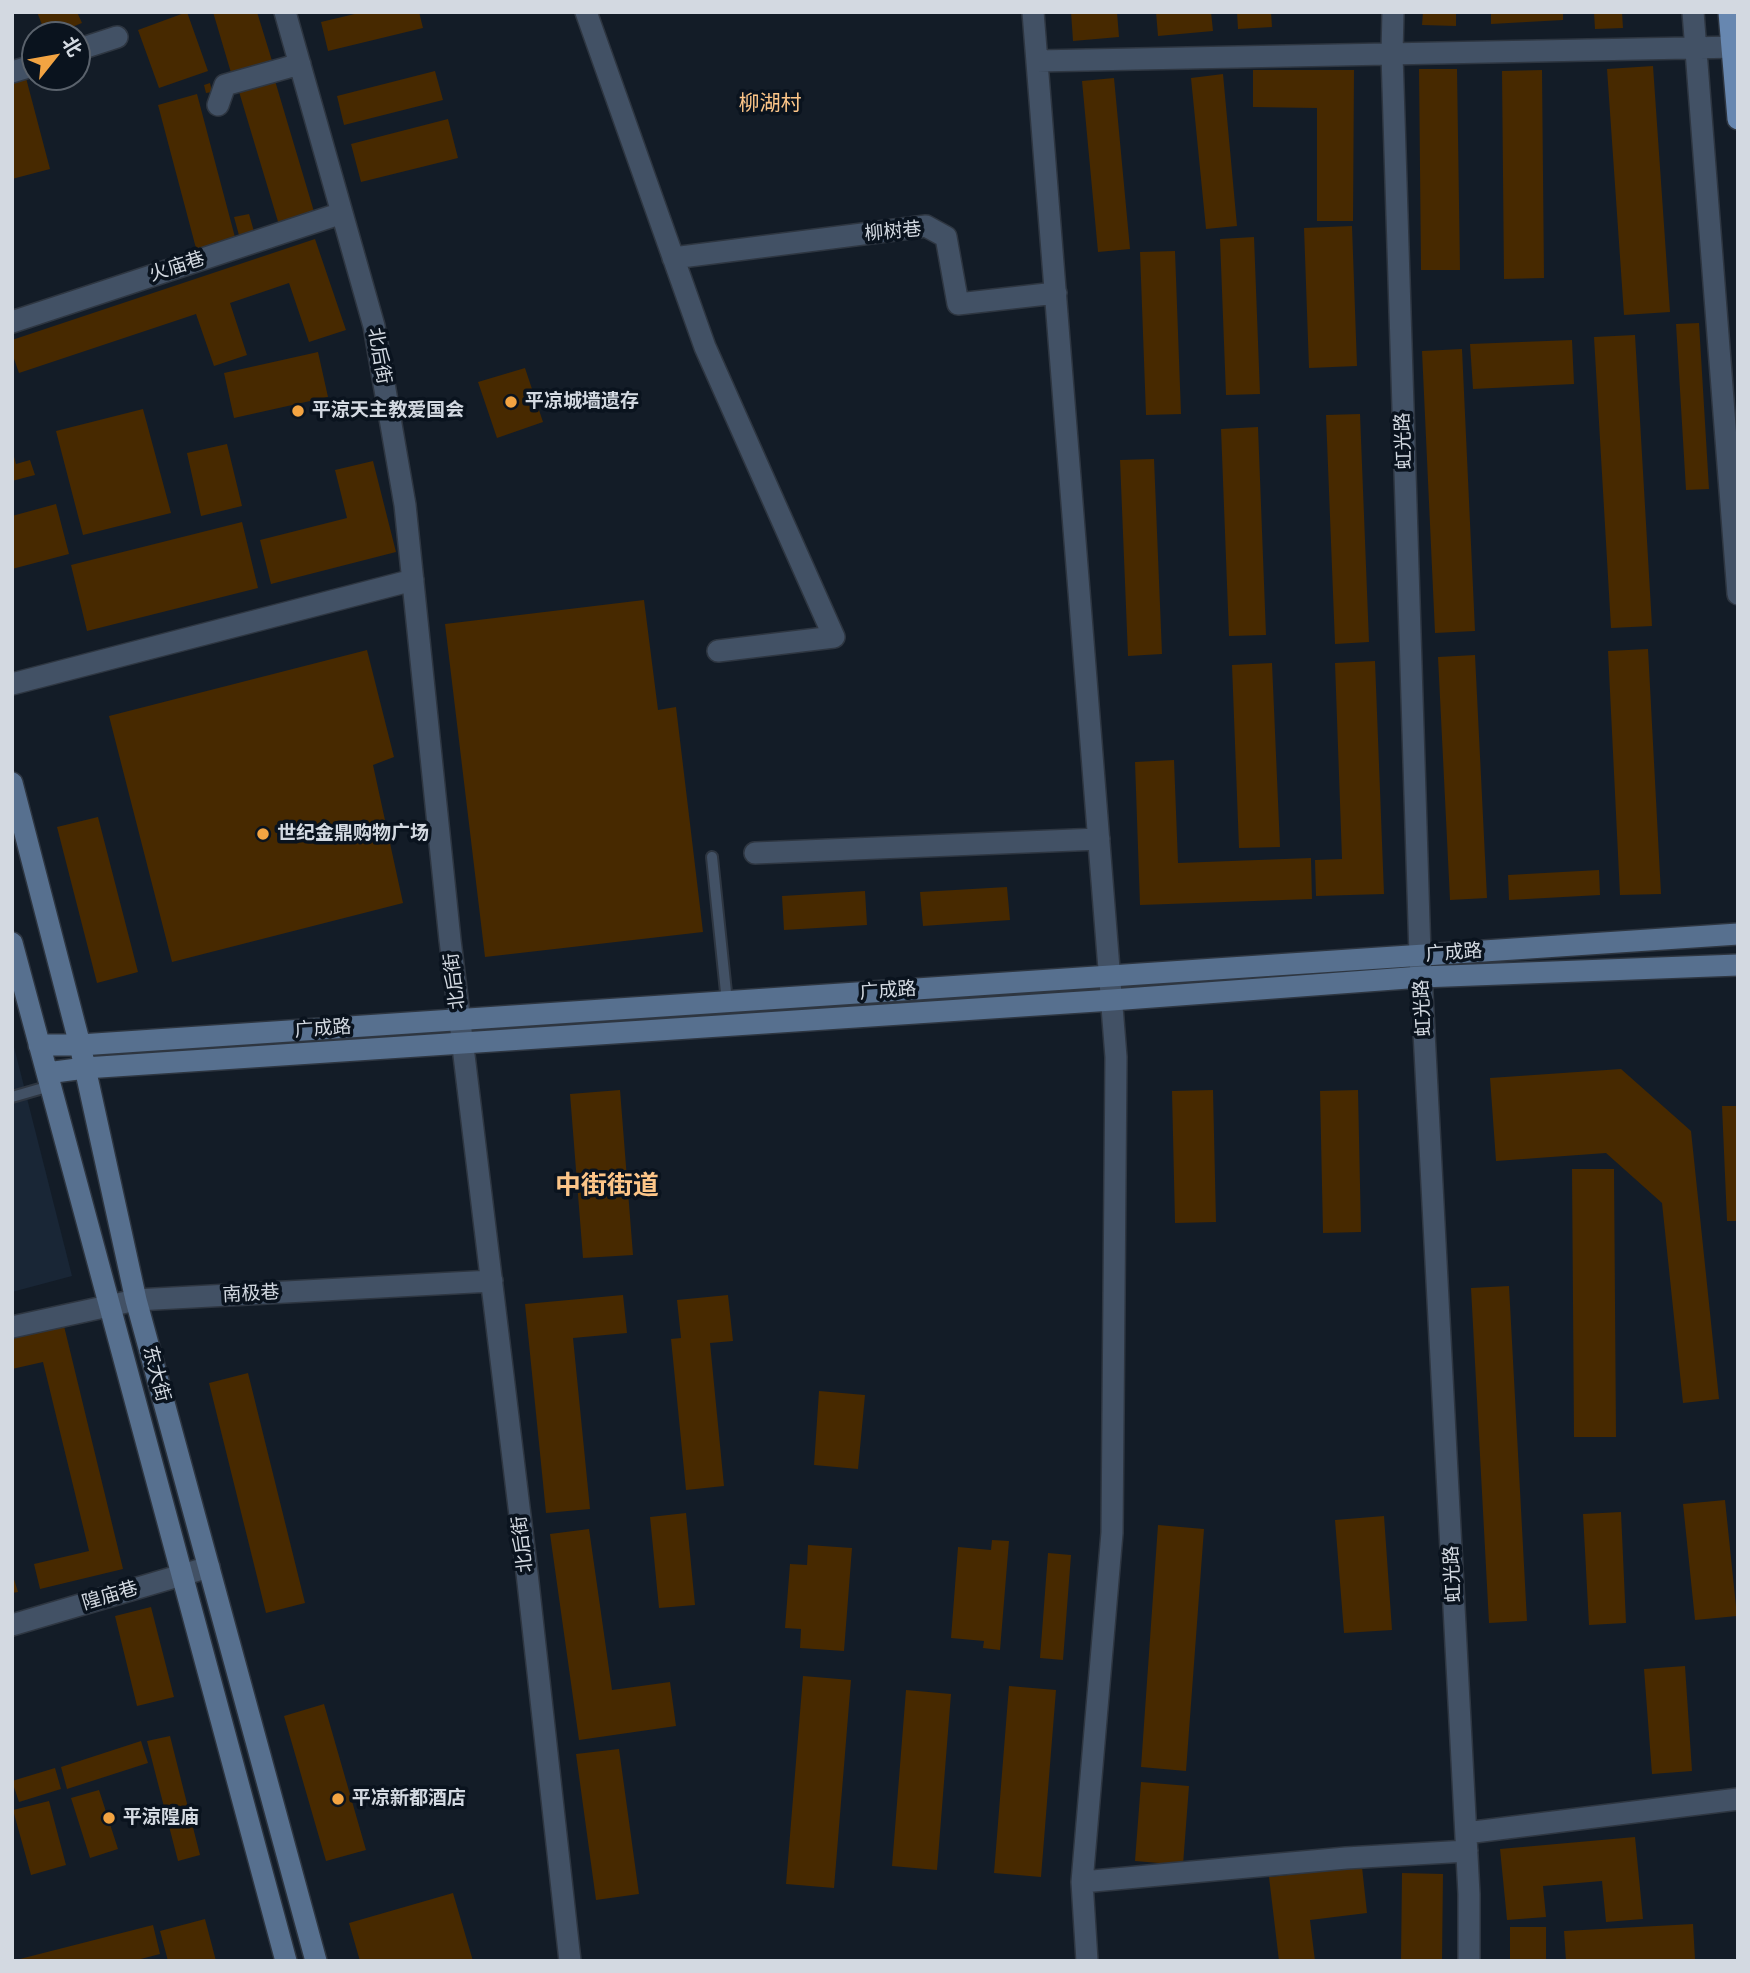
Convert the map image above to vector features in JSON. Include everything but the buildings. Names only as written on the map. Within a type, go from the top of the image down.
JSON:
[{"type":"main road","points":[[1729,12],[1735,47],[1738,119]]},
{"type":"main road","name":"东大街","points":[[12,783],[80,1045],[136,1300],[316,1961]]},
{"type":"main road","name":"广成路","points":[[48,1079],[85,1068],[1112,1000],[1738,934]]},
{"type":"main road","name":"东大街","points":[[12,943],[286,1961]]},
{"type":"main road","name":"广成路","points":[[39,1045],[80,1045],[1110,976],[1421,966],[1738,964]]},
{"type":"street","name":"北后街","points":[[285,12],[374,326],[405,505],[460,1020],[570,1961]]},
{"type":"street","points":[[586,12],[705,347],[834,637],[718,651]]},
{"type":"street","points":[[1033,12],[1116,1057],[1112,1533],[1082,1882],[1087,1961]]},
{"type":"street","name":"虹光路","points":[[1393,12],[1392,54],[1421,966],[1466,1842],[1469,1961]]},
{"type":"street","points":[[1693,12],[1738,594]]},
{"type":"street","points":[[91,45],[117,37]]},
{"type":"street","points":[[1037,61],[1735,47]]},
{"type":"street","points":[[218,105],[225,85],[300,64]]},
{"type":"street","name":"火庙巷","points":[[12,322],[342,213]]},
{"type":"street","name":"柳树巷","points":[[673,258],[926,226],[946,237],[958,304],[1056,293]]},
{"type":"street","points":[[12,684],[413,580]]},
{"type":"street","points":[[755,853],[1099,839]]},
{"type":"street","name":"南极巷","points":[[12,1327],[136,1300],[492,1281]]},
{"type":"street","name":"隍庙巷","points":[[12,1625],[209,1567]]},
{"type":"street","points":[[1082,1882],[1346,1858],[1738,1799]]},
{"type":"lane","points":[[712,857],[727,1002]]},
{"type":"lane","points":[[12,1097],[48,1079]]},
{"type":"shaded area","points":[[12,1039],[72,1276],[12,1292]]},
{"type":"place","name":"平凉城墙遗存","points":[[511,402]]},
{"type":"place","name":"平涼天主教爱国会","points":[[298,411]]},
{"type":"place","name":"世纪金鼎购物广场","points":[[263,834]]},
{"type":"place","name":"平凉新都酒店","points":[[338,1799]]},
{"type":"place","name":"平涼隍庙","points":[[109,1818]]},
{"type":"district","name":"柳湖村","points":[[770,104]]},
{"type":"district","name":"中街街道","points":[[607,1187]]}]
